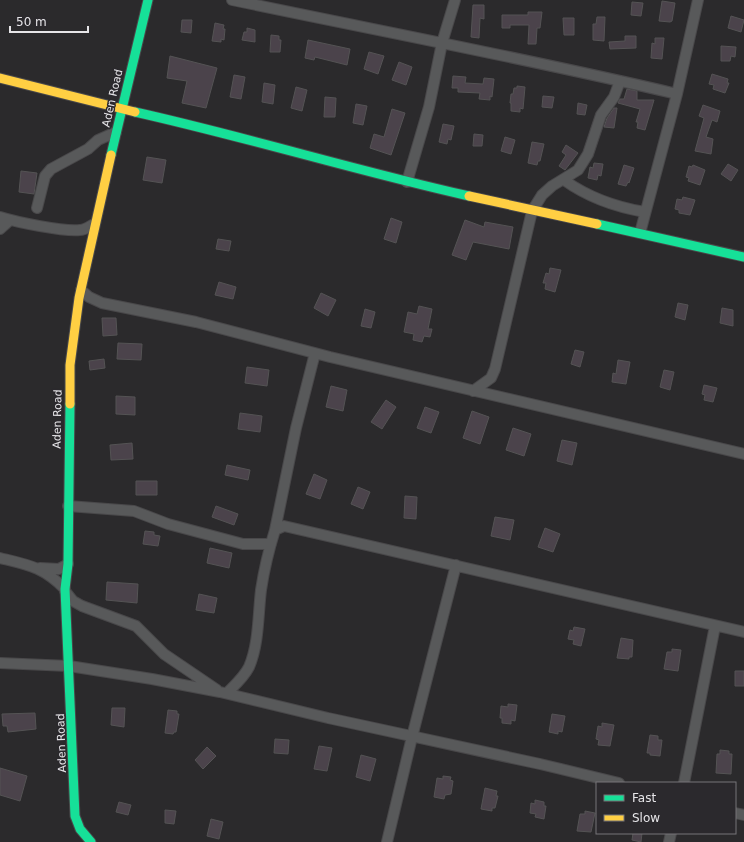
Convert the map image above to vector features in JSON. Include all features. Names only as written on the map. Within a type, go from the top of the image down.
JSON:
[{"type":"street","points":[[232,0],[382,32],[442,43],[677,94]]},
{"type":"street","points":[[407,182],[429,107],[442,43],[455,0]]},
{"type":"street","points":[[640,233],[677,94],[698,0]]},
{"type":"street","name":"Aden Road","points":[[91,842],[80,829],[75,816],[65,590],[68,564],[70,365],[81,290],[92,244],[94,224],[121,109],[150,1]]},
{"type":"street","points":[[0,78],[121,109],[206,128],[407,182],[744,257]]},
{"type":"street","points":[[473,391],[491,378],[495,369],[532,211],[542,196],[552,186],[578,170],[588,154],[601,115],[614,97],[620,81]]},
{"type":"street","points":[[37,208],[45,176],[51,169],[88,149],[98,140],[116,132]]},
{"type":"street","points":[[564,180],[582,193],[624,209],[645,212]]},
{"type":"street","points":[[0,217],[69,231],[82,230],[94,224]]},
{"type":"street","points":[[0,228],[10,220]]},
{"type":"street","points":[[81,290],[89,297],[102,303],[196,322],[315,353],[744,454]]},
{"type":"street","points":[[224,692],[240,681],[249,666],[255,644],[261,588],[275,530],[296,428],[315,353]]},
{"type":"street","points":[[68,506],[134,511],[168,524],[243,544],[271,544]]},
{"type":"street","points":[[275,530],[284,526],[744,632]]},
{"type":"street","points":[[0,558],[38,567],[59,569],[68,564]]},
{"type":"street","points":[[387,842],[456,565]]},
{"type":"street","points":[[38,567],[53,577],[65,590],[73,602],[136,626],[164,654],[224,692]]},
{"type":"street","points":[[684,782],[715,626]]},
{"type":"street","points":[[0,663],[69,666],[224,692],[412,737],[540,764],[615,782]]},
{"type":"building","points":[[662,1],[675,3],[672,21],[670,22],[659,21]]},
{"type":"building","points":[[632,2],[643,3],[641,16],[631,15]]},
{"type":"building","points":[[473,5],[484,5],[484,19],[480,18],[479,38],[471,37]]},
{"type":"building","points":[[528,12],[542,12],[540,28],[537,28],[536,44],[528,44],[529,25],[510,25],[510,28],[502,28],[502,15],[528,15]]},
{"type":"building","points":[[731,16],[744,20],[741,32],[728,28]]},
{"type":"building","points":[[597,17],[605,17],[604,41],[593,40],[593,24],[596,24]]},
{"type":"building","points":[[563,18],[574,18],[574,35],[564,35]]},
{"type":"building","points":[[182,20],[192,20],[191,33],[181,32]]},
{"type":"building","points":[[215,23],[224,25],[224,40],[221,39],[221,42],[212,41]]},
{"type":"building","points":[[247,28],[255,30],[255,42],[242,40],[244,32],[247,32]]},
{"type":"building","points":[[271,35],[279,36],[279,40],[281,40],[280,52],[270,52]]},
{"type":"building","points":[[625,36],[636,36],[636,48],[610,49],[609,42],[625,41]]},
{"type":"building","points":[[655,38],[664,38],[662,59],[651,58],[652,43],[655,44]]},
{"type":"building","points":[[308,40],[350,49],[347,65],[315,57],[314,60],[305,58]]},
{"type":"building","points":[[721,46],[736,47],[735,57],[731,56],[730,61],[721,61]]},
{"type":"building","points":[[369,52],[384,56],[378,74],[364,69]]},
{"type":"building","points":[[170,56],[217,68],[206,108],[182,103],[187,81],[167,78]]},
{"type":"building","points":[[399,62],[412,67],[406,85],[392,80]]},
{"type":"building","points":[[712,74],[728,79],[727,83],[729,83],[725,93],[713,89],[714,85],[709,84]]},
{"type":"building","points":[[234,75],[245,77],[241,99],[230,97]]},
{"type":"building","points":[[453,76],[466,77],[465,83],[483,84],[484,78],[494,79],[492,97],[490,96],[490,100],[479,99],[480,93],[458,92],[458,88],[452,88]]},
{"type":"building","points":[[264,83],[275,85],[273,104],[262,102]]},
{"type":"building","points":[[517,86],[525,87],[523,109],[520,108],[520,112],[511,111],[510,103],[511,94],[513,94],[514,88],[517,88]]},
{"type":"building","points":[[296,87],[307,90],[302,111],[291,108]]},
{"type":"building","points":[[627,89],[637,91],[637,100],[654,100],[645,130],[637,128],[638,122],[636,122],[640,109],[618,103],[620,99],[624,99]]},
{"type":"building","points":[[543,96],[554,97],[552,108],[542,107]]},
{"type":"building","points":[[325,97],[336,98],[335,117],[324,117]]},
{"type":"building","points":[[578,103],[587,105],[585,115],[577,114]]},
{"type":"building","points":[[356,104],[367,106],[363,125],[353,123]]},
{"type":"building","points":[[703,105],[720,111],[717,122],[712,120],[706,137],[713,139],[711,154],[695,151],[704,118],[699,116]]},
{"type":"building","points":[[614,108],[617,108],[614,128],[604,127],[607,118]]},
{"type":"building","points":[[392,109],[405,113],[391,155],[370,148],[374,134],[384,137]]},
{"type":"building","points":[[443,124],[454,126],[451,140],[448,139],[447,144],[439,142]]},
{"type":"building","points":[[474,134],[483,135],[482,146],[473,146]]},
{"type":"building","points":[[505,137],[515,140],[511,154],[501,151]]},
{"type":"building","points":[[532,142],[544,144],[540,161],[538,161],[537,165],[528,163]]},
{"type":"building","points":[[566,145],[578,153],[565,170],[559,166],[566,155],[562,152]]},
{"type":"building","points":[[147,157],[166,160],[162,183],[143,180]]},
{"type":"building","points":[[594,163],[603,164],[601,176],[598,175],[597,180],[588,178],[590,167],[593,168]]},
{"type":"building","points":[[728,164],[738,170],[731,181],[721,174]]},
{"type":"building","points":[[624,165],[634,168],[629,183],[628,182],[626,186],[618,184]]},
{"type":"building","points":[[693,165],[705,170],[700,185],[688,181],[689,178],[686,177],[689,166],[692,167]]},
{"type":"building","points":[[21,171],[37,173],[34,194],[19,192]]},
{"type":"building","points":[[683,197],[695,200],[690,215],[679,213],[679,210],[675,209],[677,199],[682,200]]},
{"type":"building","points":[[391,218],[402,222],[396,243],[384,239]]},
{"type":"building","points":[[465,220],[484,227],[485,222],[513,227],[509,249],[473,242],[466,260],[452,255]]},
{"type":"building","points":[[218,239],[231,241],[229,251],[216,249]]},
{"type":"building","points":[[550,268],[561,270],[555,292],[545,289],[546,283],[543,283],[546,273],[549,274]]},
{"type":"building","points":[[219,282],[236,287],[233,299],[215,295]]},
{"type":"building","points":[[321,293],[336,300],[328,316],[314,308]]},
{"type":"building","points":[[678,303],[688,305],[685,320],[675,317]]},
{"type":"building","points":[[419,306],[432,309],[428,329],[432,329],[430,337],[424,336],[422,342],[413,340],[414,334],[404,332],[408,312],[417,314]]},
{"type":"building","points":[[722,308],[733,310],[733,326],[720,323]]},
{"type":"building","points":[[365,309],[375,312],[371,328],[361,326]]},
{"type":"building","points":[[102,318],[116,318],[117,335],[103,336]]},
{"type":"building","points":[[118,343],[142,344],[141,360],[117,359]]},
{"type":"building","points":[[575,350],[584,352],[580,367],[571,364]]},
{"type":"building","points":[[104,359],[105,368],[90,370],[89,361]]},
{"type":"building","points":[[618,360],[630,362],[626,384],[612,382],[613,373],[616,374]]},
{"type":"building","points":[[247,367],[269,370],[267,386],[245,383]]},
{"type":"building","points":[[664,370],[674,372],[670,390],[660,387]]},
{"type":"building","points":[[704,385],[717,388],[713,402],[704,400],[705,395],[702,394]]},
{"type":"building","points":[[331,386],[347,390],[343,411],[326,407]]},
{"type":"building","points":[[116,396],[135,397],[135,415],[116,414]]},
{"type":"building","points":[[386,400],[396,407],[382,429],[371,422]]},
{"type":"building","points":[[425,407],[439,412],[431,433],[417,428]]},
{"type":"building","points":[[472,411],[489,417],[480,444],[463,438]]},
{"type":"building","points":[[240,413],[262,416],[260,432],[238,429]]},
{"type":"building","points":[[513,428],[531,434],[524,456],[506,450]]},
{"type":"building","points":[[562,440],[577,443],[572,465],[557,461]]},
{"type":"building","points":[[132,443],[133,459],[111,460],[110,445]]},
{"type":"building","points":[[227,465],[250,470],[248,480],[225,475]]},
{"type":"building","points":[[314,474],[327,480],[320,499],[306,494]]},
{"type":"building","points":[[136,481],[157,481],[157,495],[136,495]]},
{"type":"building","points":[[358,487],[370,492],[363,509],[351,504]]},
{"type":"building","points":[[405,496],[417,497],[416,519],[404,518]]},
{"type":"building","points":[[216,506],[238,514],[234,525],[212,517]]},
{"type":"building","points":[[495,517],[514,520],[510,540],[491,536]]},
{"type":"building","points":[[545,528],[560,534],[553,552],[538,547]]},
{"type":"building","points":[[145,531],[154,532],[154,535],[160,536],[158,546],[143,544]]},
{"type":"building","points":[[210,548],[232,553],[229,568],[207,563]]},
{"type":"building","points":[[107,582],[138,584],[137,603],[106,600]]},
{"type":"building","points":[[199,594],[217,598],[214,613],[196,610]]},
{"type":"building","points":[[574,627],[585,629],[581,646],[573,644],[574,640],[568,639],[570,630],[573,631]]},
{"type":"building","points":[[621,638],[633,640],[632,657],[629,657],[629,659],[617,658]]},
{"type":"building","points":[[672,649],[681,650],[678,671],[664,669],[667,652],[672,652]]},
{"type":"building","points":[[735,671],[744,671],[744,686],[735,686]]},
{"type":"building","points":[[508,704],[517,705],[515,721],[511,720],[511,724],[502,723],[502,718],[500,718],[501,706],[508,707]]},
{"type":"building","points":[[112,708],[125,708],[124,727],[111,725]]},
{"type":"building","points":[[168,710],[177,711],[177,714],[179,714],[176,732],[173,734],[165,733]]},
{"type":"building","points":[[35,713],[36,729],[8,732],[7,726],[3,726],[2,714]]},
{"type":"building","points":[[552,714],[565,716],[562,732],[558,731],[558,734],[549,732]]},
{"type":"building","points":[[602,723],[614,725],[610,746],[598,745],[599,740],[596,739],[598,726],[602,727]]},
{"type":"building","points":[[650,735],[658,736],[658,740],[662,740],[660,756],[650,755],[650,753],[647,753]]},
{"type":"building","points":[[275,739],[289,740],[288,754],[274,753]]},
{"type":"building","points":[[319,746],[332,748],[327,771],[314,769]]},
{"type":"building","points":[[207,747],[216,756],[203,769],[195,760]]},
{"type":"building","points":[[720,750],[729,751],[729,754],[732,754],[731,774],[716,773],[717,754],[720,754]]},
{"type":"building","points":[[361,755],[376,759],[370,781],[356,777]]},
{"type":"building","points":[[0,768],[27,776],[20,801],[0,795]]},
{"type":"building","points":[[443,776],[451,777],[450,780],[453,781],[451,794],[445,795],[444,799],[434,797],[437,778],[443,779]]},
{"type":"building","points":[[485,788],[497,791],[496,796],[498,796],[495,808],[492,808],[492,811],[481,809]]},
{"type":"building","points":[[535,800],[544,802],[544,806],[546,806],[544,819],[535,817],[536,814],[530,813],[531,803],[535,804]]},
{"type":"building","points":[[119,802],[131,805],[128,815],[116,812]]},
{"type":"building","points":[[165,810],[176,811],[174,824],[165,823]]},
{"type":"building","points":[[585,811],[595,813],[591,832],[577,831],[580,814],[585,814]]},
{"type":"building","points":[[211,819],[223,822],[219,839],[207,836]]},
{"type":"building","points":[[633,834],[642,834],[641,842],[632,840]]},
{"type":"traffic: fast","points":[[111,155],[148,0]]},
{"type":"traffic: fast","points":[[135,112],[469,196]]},
{"type":"traffic: fast","points":[[597,224],[744,257]]},
{"type":"traffic: fast","points":[[70,404],[68,564],[65,589],[75,816],[80,829],[91,842]]},
{"type":"traffic: slow","points":[[0,78],[135,112]]},
{"type":"traffic: slow","points":[[70,404],[70,365],[79,298],[111,155]]},
{"type":"traffic: slow","points":[[469,196],[597,224]]}]
